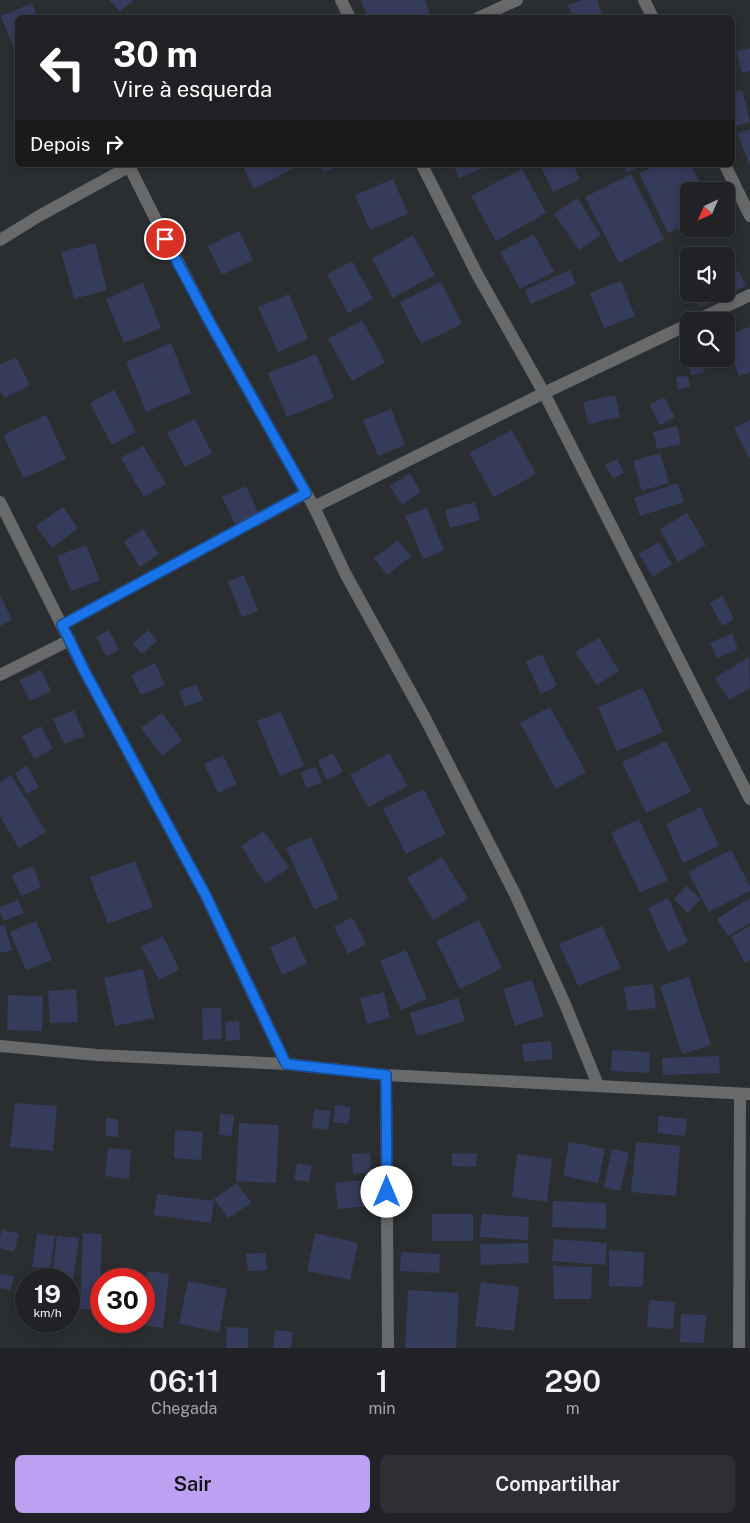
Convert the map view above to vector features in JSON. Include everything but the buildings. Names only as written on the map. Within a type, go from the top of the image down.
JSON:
[{"type":"street","points":[[341,0],[348,15]]},
{"type":"street","points":[[484,15],[517,0]]},
{"type":"street","points":[[644,0],[652,15]]},
{"type":"street","points":[[0,240],[39,216],[128,167]]},
{"type":"street","points":[[130,167],[209,321],[314,507],[345,573],[426,720],[515,894],[565,1004],[598,1085]]},
{"type":"street","points":[[423,167],[477,274],[544,393],[746,782],[750,799]]},
{"type":"street","points":[[726,167],[750,216]]},
{"type":"street","points":[[714,312],[750,295]]},
{"type":"street","points":[[314,507],[544,393],[680,328]]},
{"type":"street","points":[[62,625],[306,493]]},
{"type":"street","points":[[0,502],[62,625],[206,896],[286,1064]]},
{"type":"street","points":[[0,675],[70,640]]},
{"type":"street","points":[[0,1046],[97,1055],[286,1064],[386,1075],[745,1094],[739,1348]]},
{"type":"street","points":[[386,1075],[388,1348]]},
{"type":"route","points":[[165,239],[306,493],[62,625],[84,670],[206,896],[286,1064],[386,1075],[387,1192]]}]
